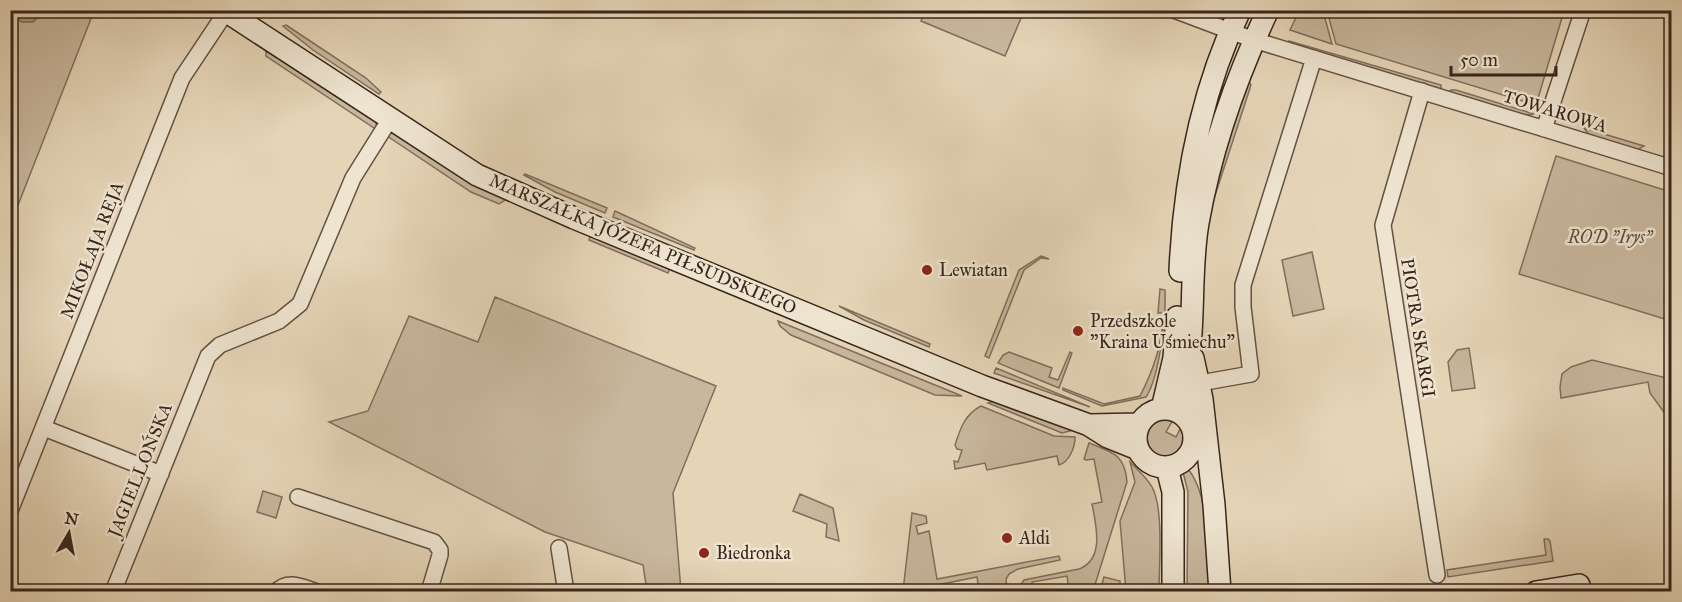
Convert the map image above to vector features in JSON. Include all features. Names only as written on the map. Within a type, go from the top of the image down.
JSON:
[{"type":"street","name":"TOWAROWA","points":[[1174,10],[1254,40],[1671,168]]},
{"type":"street","points":[[1172,412],[1183,222],[1194,150],[1204,108],[1230,32],[1240,10]]},
{"type":"street","points":[[1172,412],[1190,346],[1193,263],[1206,185],[1229,106],[1268,10]]},
{"type":"street","points":[[1544,129],[1583,10]]},
{"type":"street","name":"MARSZAŁKA JÓZEFA PIŁSUDSKIEGO","points":[[225,11],[470,171],[513,192],[974,383],[1089,425],[1108,437],[1138,449]]},
{"type":"street","name":"MIKOŁAJA REJA","points":[[10,511],[182,78],[225,11]]},
{"type":"street","points":[[1200,383],[1251,374],[1243,308],[1244,285],[1314,58]]},
{"type":"street","name":"PIOTRA SKARGI","points":[[1422,92],[1383,225],[1437,575]]},
{"type":"street","name":"JAGIELLOŃSKA","points":[[113,591],[210,353],[217,347],[279,321],[296,308],[304,297],[353,178],[390,120]]},
{"type":"street","points":[[1190,346],[1200,383],[1224,587]]},
{"type":"street","points":[[1172,412],[1193,429],[1195,438],[1189,456],[1183,462],[1167,468],[1148,462],[1138,449],[1136,436],[1139,424],[1148,414],[1172,412]]},
{"type":"street","name":"MARSZAŁKA JÓZEFA PIŁSUDSKIEGO","points":[[1089,425],[1139,424]]},
{"type":"street","points":[[44,428],[161,474]]},
{"type":"street","points":[[1189,456],[1214,505]]},
{"type":"street","points":[[1167,468],[1173,492],[1173,591]]},
{"type":"street","points":[[298,497],[434,542],[440,550],[440,555],[429,591]]},
{"type":"street","points":[[559,548],[566,591]]},
{"type":"street","points":[[276,591],[285,584],[290,584],[317,591]]},
{"type":"street","points":[[1536,591],[1579,585]]},
{"type":"green space","points":[[925,10],[1024,11],[1005,56],[921,21]]},
{"type":"green space","points":[[1327,10],[1564,11],[1536,105],[1336,44]]},
{"type":"green space","points":[[10,11],[94,11],[11,223],[10,223]]},
{"type":"green space","points":[[1299,11],[1323,11],[1332,44],[1290,30]]},
{"type":"green space","points":[[286,25],[366,78],[381,92],[379,94],[313,50],[283,26]]},
{"type":"green space","points":[[1289,41],[1441,85],[1441,90],[1288,43]]},
{"type":"green space","points":[[266,51],[372,117],[376,122],[377,130],[266,56]]},
{"type":"green space","points":[[1249,81],[1251,85],[1211,208],[1219,167]]},
{"type":"green space","points":[[1451,90],[1534,114],[1523,115],[1449,92]]},
{"type":"green space","points":[[1584,128],[1644,146],[1637,150],[1589,135]]},
{"type":"green space","points":[[394,133],[505,200],[499,204],[471,192],[387,136]]},
{"type":"green space","name":"ROD \"Irys\"","points":[[1556,156],[1671,192],[1671,321],[1519,274]]},
{"type":"green space","points":[[525,174],[607,208],[605,213],[555,192]]},
{"type":"green space","points":[[615,211],[695,248],[694,250],[613,217]]},
{"type":"green space","points":[[591,233],[670,268],[668,273],[589,240]]},
{"type":"green space","points":[[1312,252],[1324,309],[1293,316],[1282,260]]},
{"type":"green space","points":[[1041,256],[1049,259],[1041,258],[1024,270],[989,358],[985,356],[1019,270]]},
{"type":"green space","points":[[1160,289],[1165,290],[1164,314],[1161,345],[1155,375],[1146,397],[1102,406],[1063,390],[1063,388],[1104,404],[1140,396],[1150,375],[1161,336],[1164,313],[1158,313]]},
{"type":"green space","points":[[495,297],[716,386],[673,493],[681,591],[647,591],[643,565],[545,532],[329,422],[368,411],[409,316],[478,342]]},
{"type":"green space","points":[[839,306],[930,344],[929,347],[864,320]]},
{"type":"green space","points":[[778,321],[962,396],[935,395],[791,335],[780,326]]},
{"type":"green space","points":[[1469,348],[1475,388],[1452,391],[1448,362],[1457,350]]},
{"type":"green space","points":[[1009,352],[1052,368],[1049,377],[1058,380],[1070,352],[1072,353],[1059,388],[998,363],[1003,355]]},
{"type":"green space","points":[[1592,360],[1671,379],[1671,422],[1650,393],[1648,382],[1561,398],[1562,374],[1571,367]]},
{"type":"green space","points":[[996,368],[1090,407],[994,373]]},
{"type":"green space","points":[[997,400],[1073,430],[1062,433],[988,403]]},
{"type":"green space","points":[[981,406],[1054,436],[1075,437],[1071,454],[1059,465],[1057,456],[987,470],[985,463],[955,469],[954,461],[958,462],[962,450],[957,449],[955,445],[961,428],[971,413]]},
{"type":"green space","points":[[1168,417],[1174,418],[1166,432],[1176,437],[1183,423],[1189,435],[1188,443],[1182,454],[1171,458],[1161,458],[1153,453],[1147,437],[1156,421]]},
{"type":"green space","points":[[1089,443],[1116,455],[1123,465],[1127,482],[1093,591],[1069,591],[1067,576],[1032,582],[1033,591],[1020,591],[1024,580],[1079,569],[1093,558],[1097,541],[1092,504],[1102,502],[1094,459],[1084,459]]},
{"type":"green space","points":[[1130,462],[1148,480],[1156,496],[1160,553],[1159,591],[1126,591],[1120,521],[1135,482]]},
{"type":"green space","points":[[1187,468],[1195,479],[1204,509],[1209,544],[1211,591],[1187,591],[1188,492],[1183,472]]},
{"type":"green space","points":[[263,491],[282,497],[276,518],[257,512]]},
{"type":"green space","points":[[800,494],[833,508],[839,541],[826,537],[827,524],[793,511]]},
{"type":"green space","points":[[912,513],[926,516],[927,523],[916,526],[918,534],[929,531],[937,579],[1059,556],[1060,560],[1018,569],[1009,574],[1006,579],[1007,591],[979,591],[977,577],[903,591]]},
{"type":"green space","points":[[1544,539],[1550,541],[1553,561],[1448,577],[1447,570],[1546,555]]},
{"type":"green space","points":[[1104,577],[1120,581],[1120,591],[1100,591]]},
{"type":"shaded area","points":[[10,11],[44,11],[33,22],[22,22],[11,17]]},
{"type":"place","name":"Lewiatan","points":[[927,270]]},
{"type":"place","name":"Przedszkole \"Kraina Uśmiechu\"","points":[[1078,331]]},
{"type":"place","name":"Aldi","points":[[1007,538]]},
{"type":"place","name":"Biedronka","points":[[704,553]]}]
